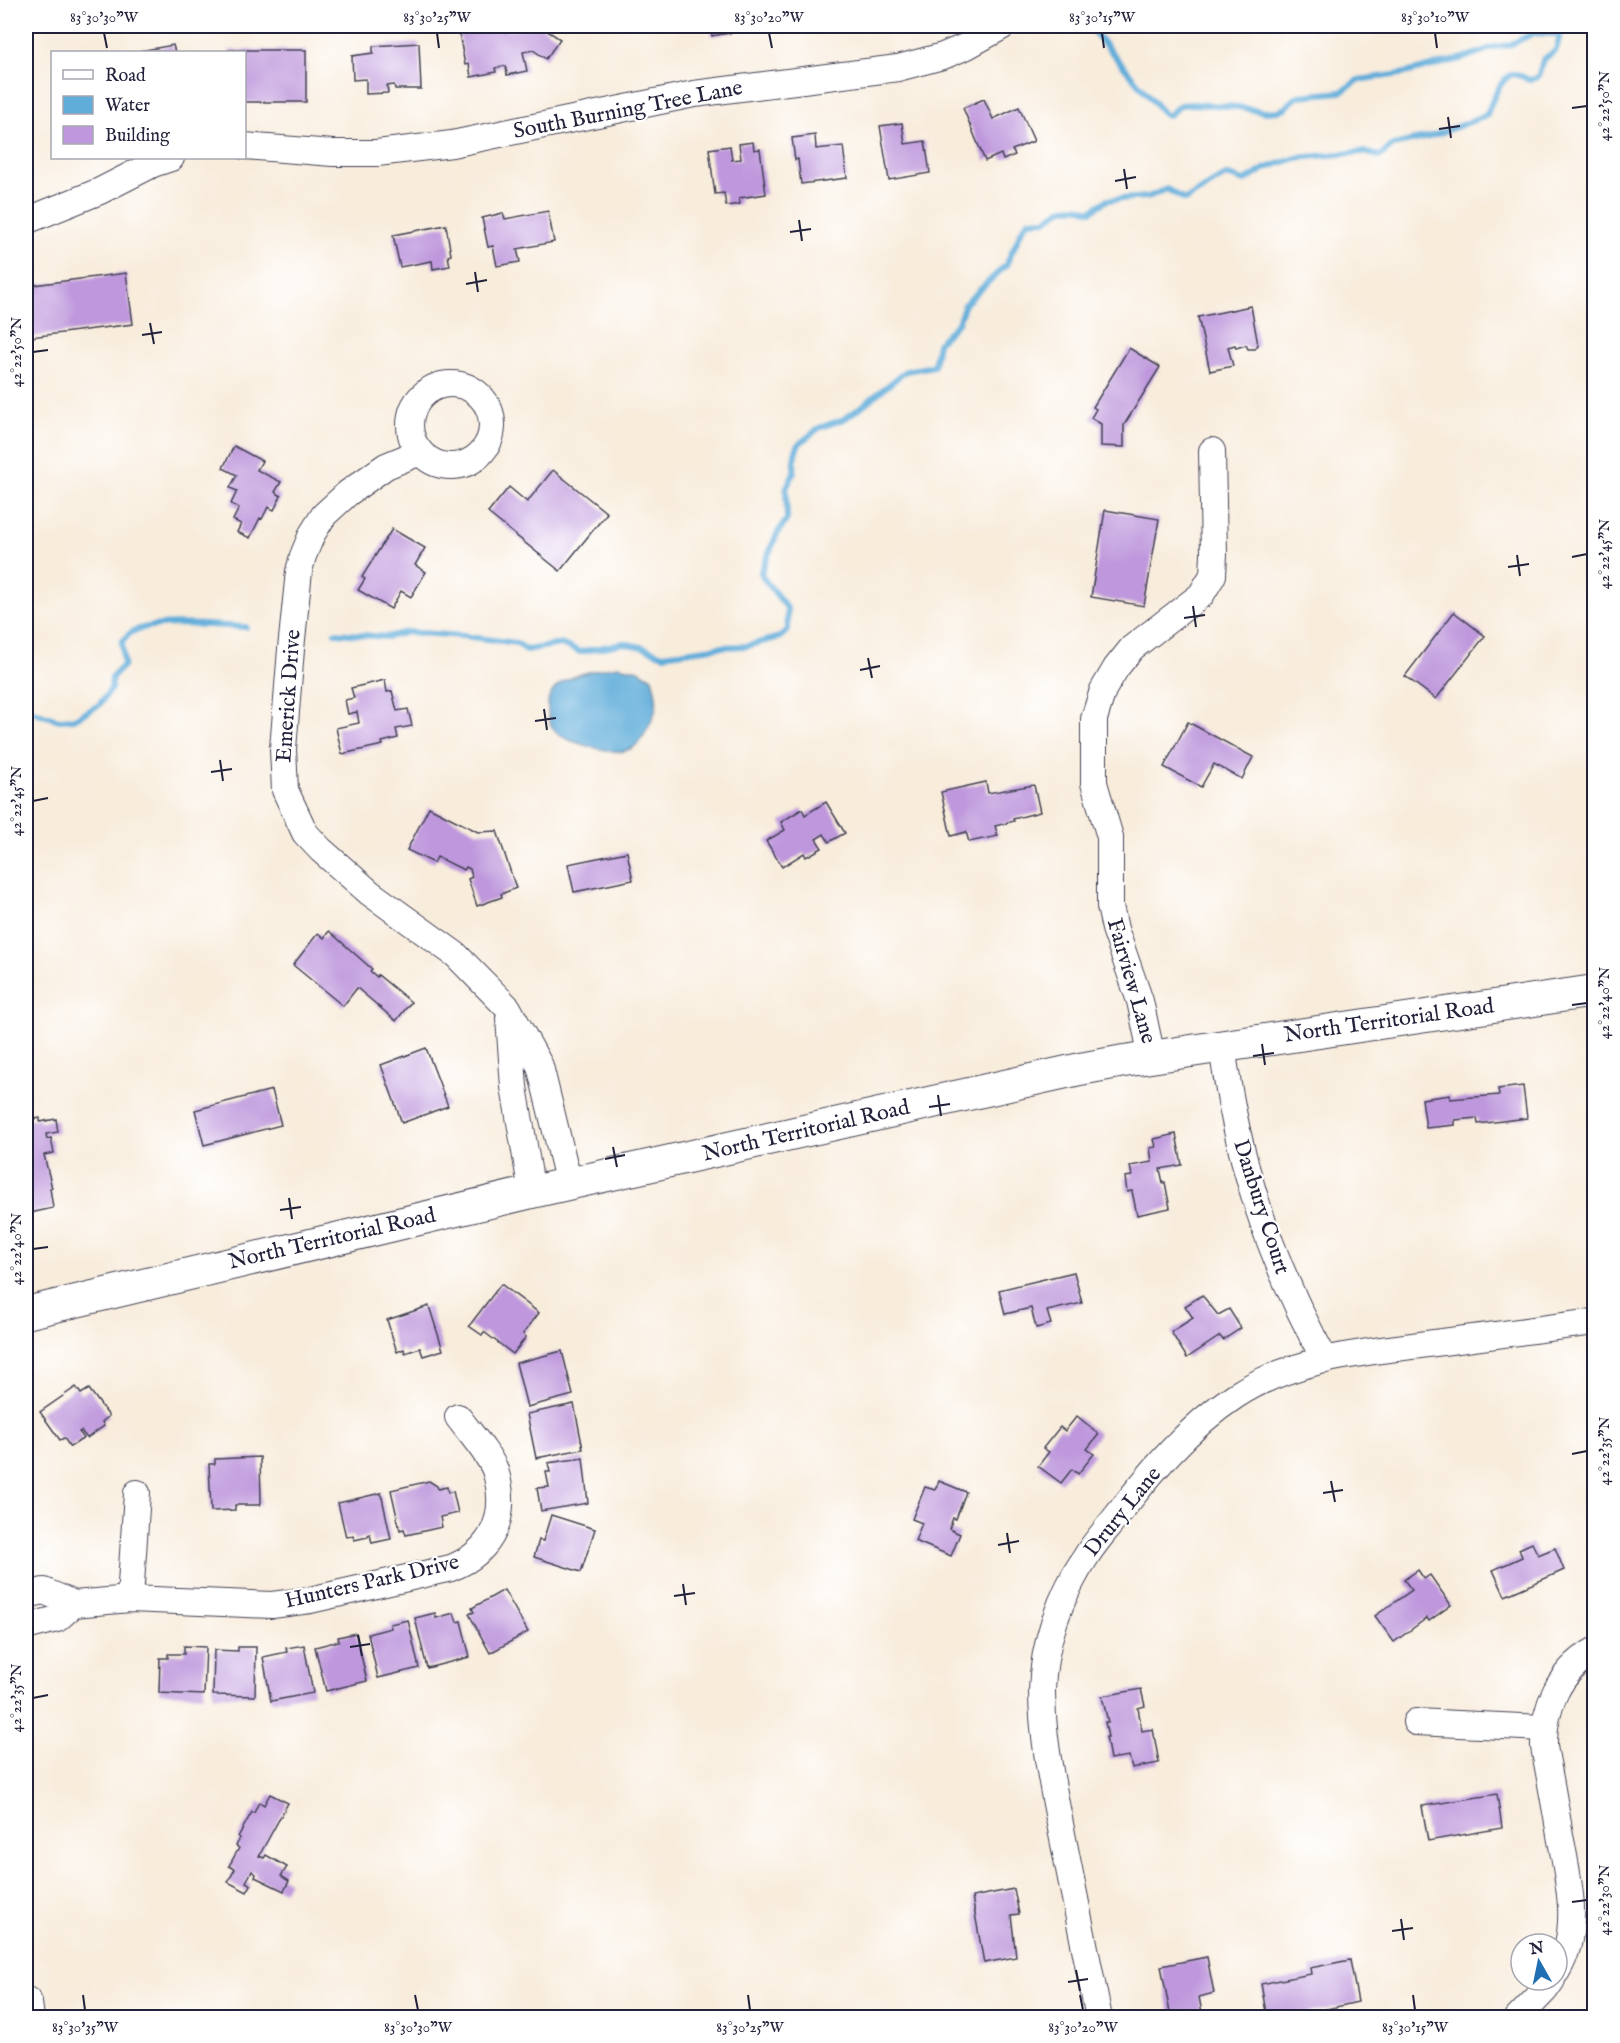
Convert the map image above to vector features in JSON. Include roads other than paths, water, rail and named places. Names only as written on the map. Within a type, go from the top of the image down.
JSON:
[{"type":"main road","name":"North Territorial Road","points":[[26,1312],[532,1192],[1080,1069],[1594,991]]},
{"type":"main road","points":[[26,2003],[28,2018]]},
{"type":"street","name":"South Burning Tree Lane","points":[[246,146],[333,153],[377,153],[452,144],[694,94],[898,68],[943,56],[1004,26]]},
{"type":"street","points":[[26,221],[169,159]]},
{"type":"street","name":"Fairview Lane","points":[[1152,1057],[1140,1001],[1115,929],[1110,906],[1110,837],[1094,783],[1094,719],[1103,690],[1116,668],[1132,648],[1201,596],[1213,575],[1212,451]]},
{"type":"street","name":"Emerick Drive","points":[[420,452],[386,466],[348,493],[324,515],[303,556],[299,571],[283,749],[285,790],[305,833],[321,850],[370,893],[456,955],[508,1008],[540,1066],[569,1184]]},
{"type":"street","points":[[508,1008],[514,1087],[532,1192]]},
{"type":"street","name":"Danbury Court","points":[[1222,1046],[1236,1130],[1256,1206],[1288,1289],[1325,1360]]},
{"type":"street","name":"Drury Lane","points":[[1099,2018],[1056,1802],[1044,1721],[1044,1670],[1053,1626],[1060,1606],[1087,1555],[1137,1489],[1191,1431],[1238,1394],[1273,1377],[1325,1360],[1363,1352],[1594,1322]]},
{"type":"street","name":"Hunters Park Drive","points":[[74,1604],[130,1599],[272,1605],[310,1600],[462,1564],[483,1549],[492,1537],[500,1509],[494,1469],[458,1417]]},
{"type":"street","points":[[130,1599],[136,1493]]},
{"type":"street","points":[[26,1595],[44,1590],[74,1604],[57,1619],[26,1628]]},
{"type":"street","points":[[1569,1935],[1570,1894],[1544,1748],[1544,1728],[1550,1703],[1557,1688],[1575,1665],[1594,1651]]},
{"type":"street","points":[[1416,1722],[1544,1728]]},
{"type":"street","points":[[1518,2018],[1543,1992]]},
{"type":"water","points":[[618,666],[639,670],[652,678],[656,698],[655,713],[642,739],[625,751],[609,751],[577,743],[559,735],[552,727],[548,710],[549,699],[554,690],[572,677]]},
{"type":"waterway","points":[[1089,26],[1165,115],[1169,115],[1180,105],[1194,104],[1238,107],[1265,112],[1278,111],[1298,96],[1341,92],[1358,80],[1401,74],[1464,58],[1494,47],[1509,45],[1534,33],[1560,34],[1567,26]]},
{"type":"waterway","points":[[335,633],[387,637],[407,632],[463,636],[517,643],[526,650],[561,644],[580,652],[623,643],[663,655],[720,647],[747,646],[780,637],[788,630],[787,608],[761,572],[777,534],[787,519],[786,489],[794,472],[795,453],[799,444],[819,428],[844,419],[906,371],[934,366],[938,343],[958,323],[965,304],[1006,265],[1028,221],[1045,220],[1064,208],[1078,207],[1091,211],[1107,200],[1148,197],[1167,189],[1185,200],[1226,175],[1245,181],[1266,168],[1296,158],[1363,152],[1380,156],[1393,145],[1429,137],[1483,117],[1487,114],[1501,84],[1510,75],[1517,74],[1529,80],[1538,77],[1543,60],[1556,50],[1560,34]]},
{"type":"waterway","points":[[26,709],[59,720],[74,719],[99,705],[111,689],[112,677],[124,665],[122,642],[131,633],[143,628],[171,624],[246,627]]}]
